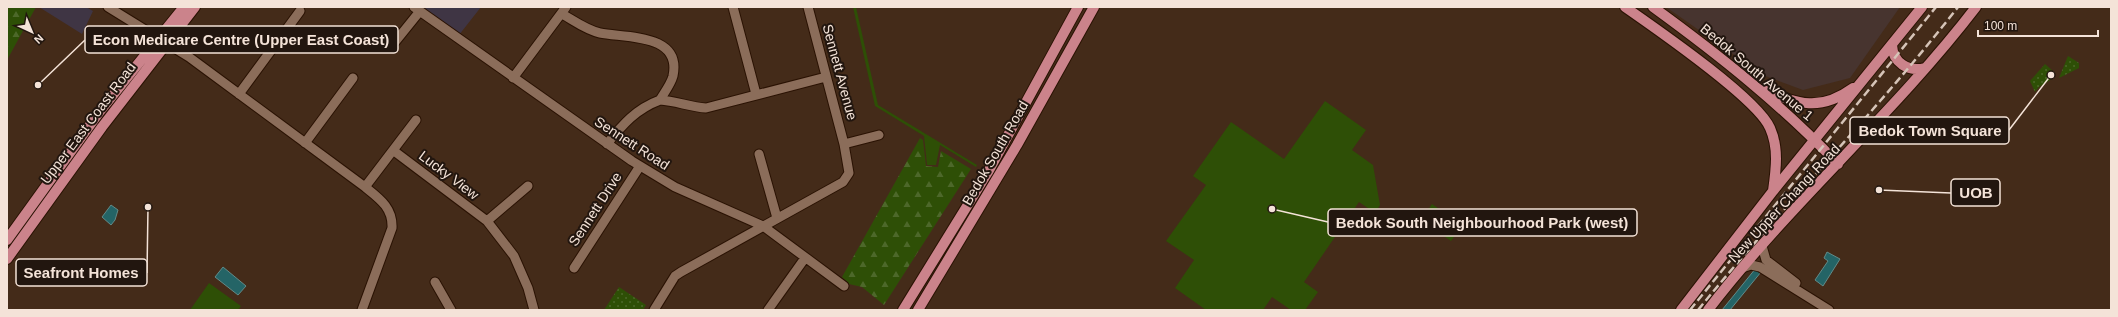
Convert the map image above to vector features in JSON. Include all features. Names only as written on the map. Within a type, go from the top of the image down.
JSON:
[{"type":"main road","name":"Upper East Coast Road","points":[[7,259],[163,40],[184,7]]},
{"type":"main road","name":"Upper East Coast Road","points":[[7,240],[100,111],[163,40],[195,7]]},
{"type":"main road","name":"Bedok South Road","points":[[908,308],[971,200],[1078,7]]},
{"type":"main road","name":"Bedok South Road","points":[[918,310],[1017,146],[1094,7]]},
{"type":"main road","name":"Bedok South Avenue 1","points":[[1624,7],[1734,89],[1765,120],[1769,126],[1776,152],[1773,191]]},
{"type":"main road","name":"Bedok South Avenue 1","points":[[1653,7],[1758,88],[1815,140],[1838,164]]},
{"type":"main road","name":"New Upper Changi Road","points":[[1681,310],[1773,191],[1922,7]]},
{"type":"main road","name":"New Upper Changi Road","points":[[1708,310],[1742,268],[1925,68],[1976,7]]},
{"type":"main road","points":[[1892,45],[1892,52],[1900,64],[1914,70],[1925,68]]},
{"type":"main road","points":[[1758,88],[1801,104],[1816,105],[1826,103],[1844,94],[1863,81]]},
{"type":"main road","points":[[971,200],[976,204],[981,205]]},
{"type":"street","points":[[108,7],[163,40],[239,94],[365,187],[384,203],[393,218],[392,228],[362,310]]},
{"type":"street","points":[[733,7],[756,94]]},
{"type":"street","name":"Sennett Avenue","points":[[654,310],[675,276],[843,182],[847,178],[849,169],[844,144],[808,7]]},
{"type":"street","points":[[395,42],[417,9]]},
{"type":"street","name":"Sennett Road","points":[[417,9],[640,166],[675,187],[763,226],[844,286]]},
{"type":"street","points":[[513,78],[563,9],[599,32],[650,39],[663,46],[671,56],[674,66],[673,77],[660,100]]},
{"type":"street","points":[[239,94],[300,11]]},
{"type":"street","points":[[607,144],[621,125],[633,114],[644,106],[660,100],[671,101],[687,106],[706,108],[826,77]]},
{"type":"street","points":[[305,144],[353,78]]},
{"type":"street","points":[[365,187],[394,151],[416,120]]},
{"type":"street","name":"Sennett Avenue","points":[[844,144],[879,135]]},
{"type":"street","name":"Lucky View","points":[[394,151],[487,221],[514,256],[528,288],[534,310]]},
{"type":"street","points":[[759,154],[778,218]]},
{"type":"street","name":"Sennett Drive","points":[[574,268],[640,166]]},
{"type":"street","points":[[487,221],[528,186]]},
{"type":"street","points":[[1762,246],[1764,257],[1769,263],[1834,310]]},
{"type":"street","points":[[768,310],[805,258]]},
{"type":"street","points":[[1742,268],[1751,265],[1760,266],[1829,310]]},
{"type":"street","points":[[435,282],[452,310]]},
{"type":"shaded area","points":[[39,7],[86,7],[93,11],[82,34]]},
{"type":"shaded area","points":[[419,7],[481,7],[459,35]]},
{"type":"shaded area","points":[[1666,7],[1900,7],[1850,78],[1803,90],[1763,75]]},
{"type":"green space","points":[[7,7],[36,7],[7,60]]},
{"type":"green space","points":[[853,7],[856,7],[878,105],[977,165],[976,167],[940,145],[936,165],[927,165],[924,136],[875,106]]},
{"type":"green space","points":[[2068,56],[2079,63],[2079,68],[2059,78]]},
{"type":"green space","points":[[2045,64],[2054,72],[2052,79],[2039,87],[2035,92],[2030,81]]},
{"type":"green space","points":[[1325,101],[1366,130],[1352,150],[1373,165],[1380,205],[1375,213],[1359,202],[1304,282],[1318,292],[1305,310],[1291,310],[1272,297],[1263,310],[1206,310],[1175,288],[1194,260],[1166,241],[1206,185],[1193,176],[1231,122],[1284,159]]},
{"type":"green space","points":[[920,138],[923,140],[926,166],[938,167],[941,151],[971,169],[884,305],[862,287],[849,284],[842,277]]},
{"type":"green space","points":[[1432,204],[1462,225],[1451,241],[1421,220]]},
{"type":"green space","points":[[209,283],[241,306],[238,310],[190,310]]},
{"type":"green space","points":[[619,287],[646,305],[643,310],[604,310]]},
{"type":"water","points":[[111,205],[118,210],[115,220],[111,225],[102,217]]},
{"type":"water","points":[[1827,252],[1840,259],[1823,286],[1815,280],[1828,261],[1824,258]]},
{"type":"water","points":[[223,267],[246,286],[238,295],[215,277]]},
{"type":"water","points":[[1756,268],[1761,272],[1730,310],[1722,310]]},
{"type":"railway","points":[[1690,310],[1936,7]]},
{"type":"railway","points":[[1698,310],[1895,84],[1958,7]]},
{"type":"place","name":"Bedok Town Square","points":[[2051,75]]},
{"type":"place","name":"Econ Medicare Centre (Upper East Coast)","points":[[38,85]]},
{"type":"place","name":"UOB","points":[[1879,190]]},
{"type":"place","name":"Seafront Homes","points":[[148,207]]},
{"type":"place","name":"Bedok South Neighbourhood Park (west)","points":[[1272,209]]}]
